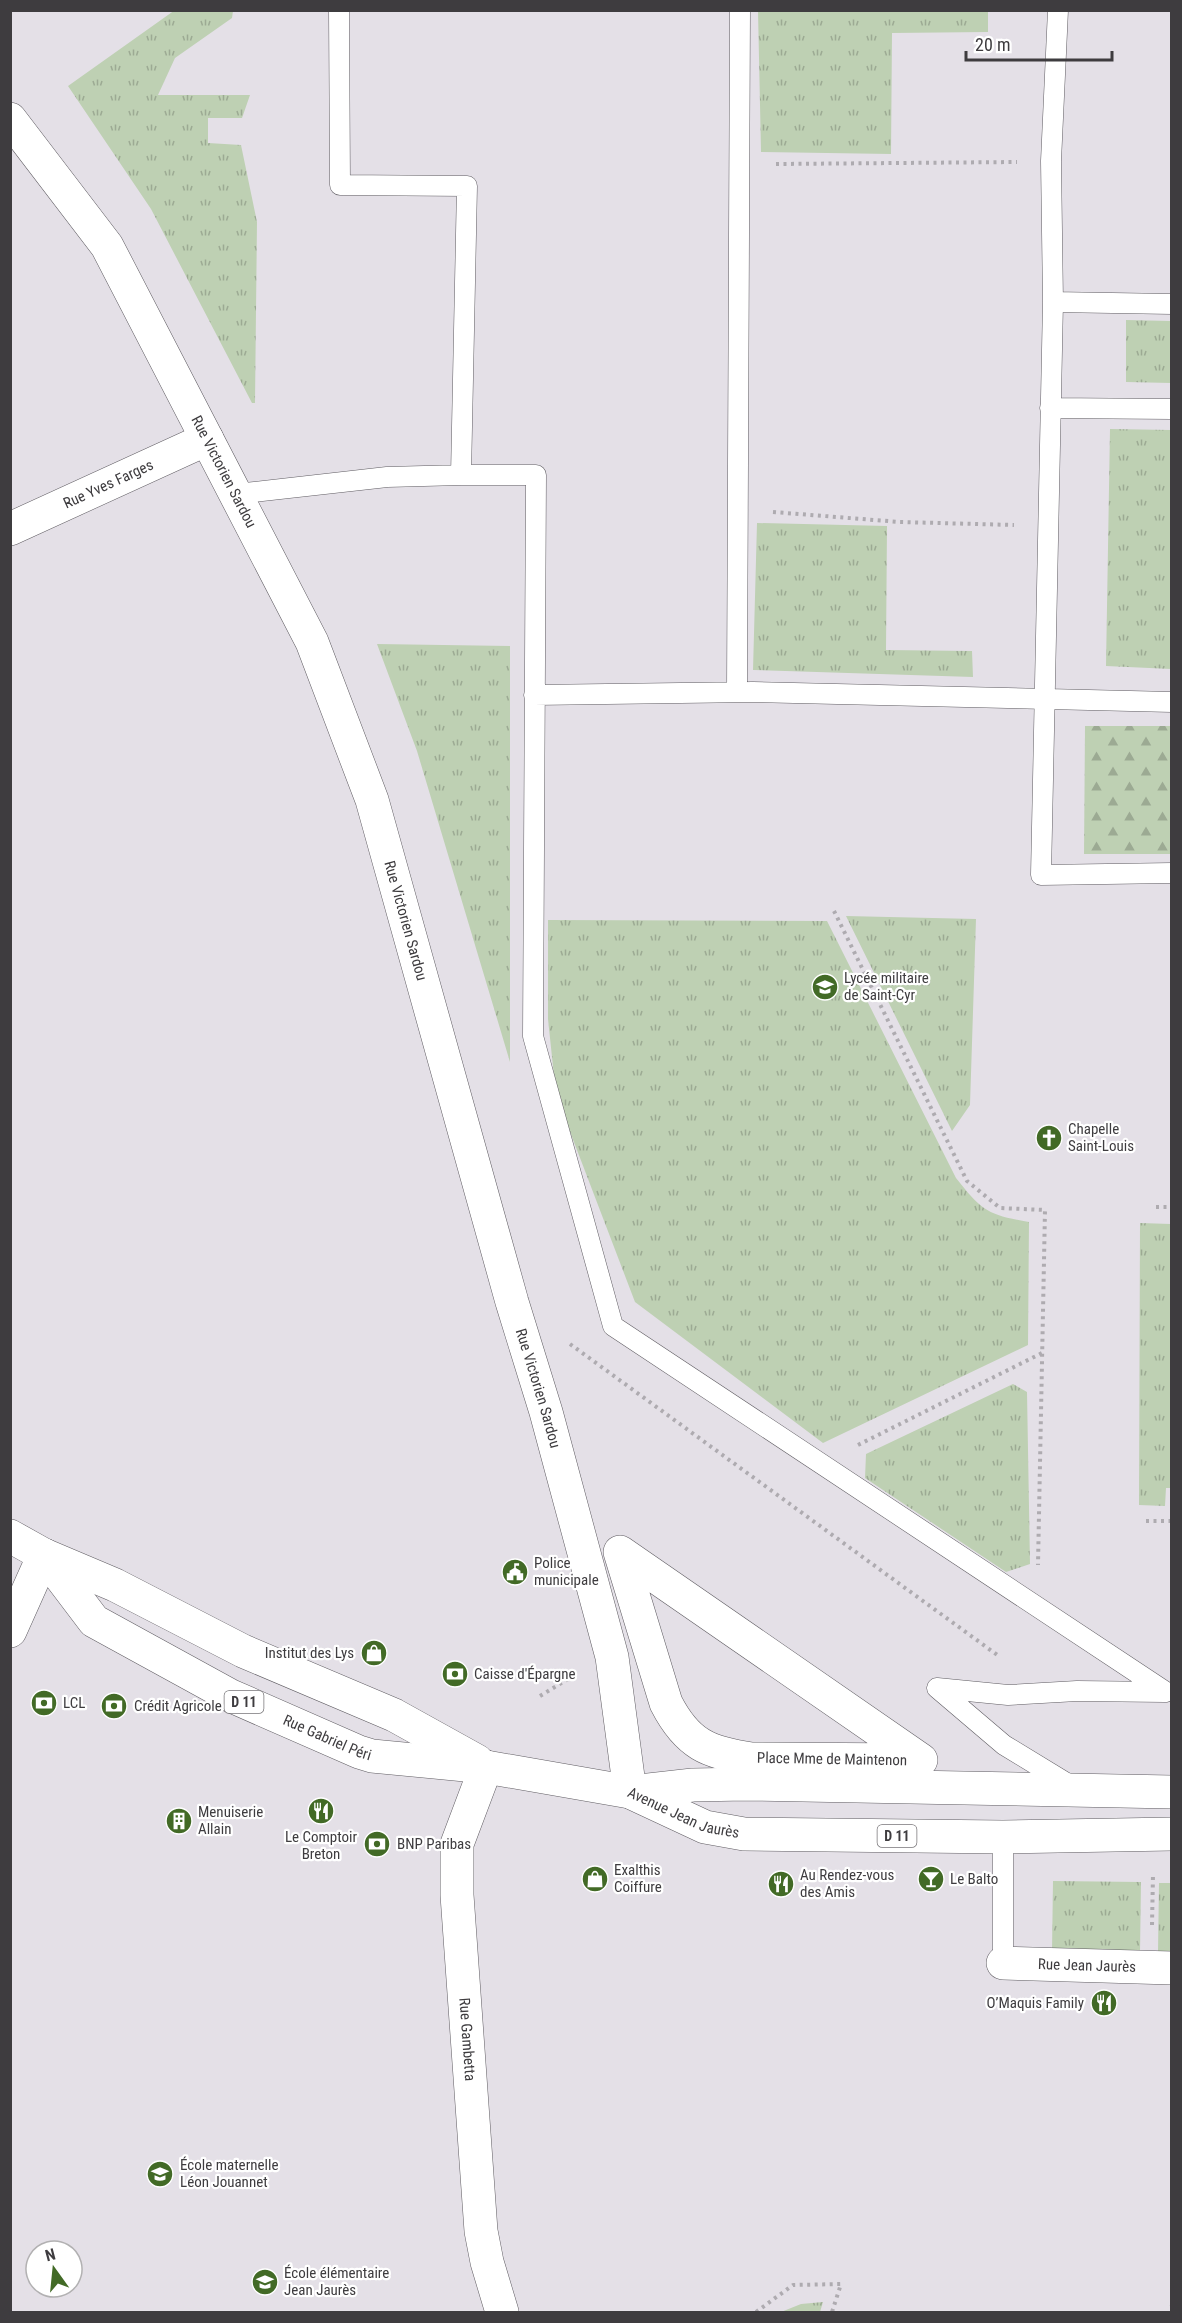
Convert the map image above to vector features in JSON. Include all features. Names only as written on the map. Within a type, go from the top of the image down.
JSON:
[{"type":"street","name":"Rue Victorien Sardou","points":[[10,118],[106,246],[312,642],[372,800],[512,1302],[546,1412],[610,1649],[630,1792]]},
{"type":"street","name":"Rue Yves Farges","points":[[10,529],[207,439]]},
{"type":"street","name":"Rue Gabriel Péri","points":[[10,1536],[44,1556],[115,1585],[243,1651],[394,1715],[486,1767]]},
{"type":"street","name":"Place Mme de Maintenon","points":[[620,1552],[633,1561],[921,1760],[752,1759],[727,1756],[686,1736],[666,1703],[620,1552]]},
{"type":"street","name":"Rue Gabriel Péri","points":[[44,1556],[94,1621],[229,1695],[372,1756],[486,1767],[630,1792]]},
{"type":"street","points":[[10,1631],[17,1621],[44,1556]]},
{"type":"street","name":"Rue Gambetta","points":[[486,1767],[458,1844],[457,1895],[481,2231],[487,2262],[502,2313]]},
{"type":"street","name":"Avenue Jean Jaurès","points":[[630,1792],[693,1785],[746,1784],[1172,1792]]},
{"type":"street","name":"Avenue Jean Jaurès","points":[[630,1792],[705,1827],[744,1834],[1003,1837],[1172,1834]]},
{"type":"street","name":"Rue Jean Jaurès","points":[[1003,1963],[1162,1968]]},
{"type":"lane","points":[[339,10],[340,186],[467,186],[461,475]]},
{"type":"lane","points":[[737,692],[740,10]]},
{"type":"lane","points":[[1058,10],[1051,161],[1053,303],[1041,875],[1172,873]]},
{"type":"lane","points":[[1053,303],[1172,304]]},
{"type":"lane","points":[[1050,408],[1172,410]]},
{"type":"lane","points":[[236,494],[387,477],[536,475],[533,1036],[613,1326],[1169,1692]]},
{"type":"lane","points":[[534,695],[737,692],[1044,701],[1172,702]]},
{"type":"lane","points":[[1077,1790],[1005,1745],[937,1688],[1008,1695],[1077,1691],[1169,1692]]},
{"type":"lane","points":[[1003,1837],[1003,1963]]},
{"type":"path","points":[[739,164],[1051,161]]},
{"type":"path","points":[[738,510],[900,522],[1048,526]]},
{"type":"path","points":[[834,911],[967,1181],[1000,1208],[1045,1210],[1037,1607]]},
{"type":"path","points":[[1156,1207],[1172,1207]]},
{"type":"path","points":[[570,1344],[1003,1659],[1008,1695]]},
{"type":"path","points":[[833,1472],[860,1443],[1042,1353]]},
{"type":"path","points":[[1146,1521],[1172,1521]]},
{"type":"path","points":[[540,1696],[568,1679]]},
{"type":"path","points":[[1153,1869],[1162,1968]]},
{"type":"path","points":[[756,2313],[794,2285],[841,2284],[832,2313]]},
{"type":"green space","points":[[175,10],[233,11],[232,18],[175,58],[158,95],[250,95],[242,118],[208,118],[208,143],[241,145],[257,222],[255,403],[252,403],[151,209],[68,86]]},
{"type":"green space","points":[[758,11],[988,11],[988,32],[892,33],[891,154],[761,152]]},
{"type":"green space","points":[[1126,320],[1171,321],[1171,383],[1126,382]]},
{"type":"green space","points":[[1110,429],[1171,430],[1171,669],[1106,666]]},
{"type":"green space","points":[[757,523],[887,526],[886,650],[972,651],[973,677],[753,670]]},
{"type":"green space","points":[[377,644],[510,646],[510,1062],[417,751]]},
{"type":"green space","points":[[1085,726],[1171,726],[1171,854],[1084,854]]},
{"type":"green space","points":[[846,916],[976,919],[970,1105],[952,1131]]},
{"type":"green space","points":[[548,920],[827,921],[956,1178],[987,1210],[1004,1217],[1029,1222],[1028,1345],[823,1443],[635,1302],[556,1095],[548,1019]]},
{"type":"green space","points":[[1140,1223],[1171,1224],[1172,1488],[1166,1488],[1165,1506],[1139,1505]]},
{"type":"green space","points":[[1013,1384],[1027,1392],[1030,1564],[1006,1572],[865,1478],[866,1454]]},
{"type":"green space","points":[[1053,1881],[1141,1882],[1140,1952],[1052,1951]]},
{"type":"green space","points":[[1159,1883],[1171,1883],[1171,1951],[1158,1951]]},
{"type":"green space","points":[[823,2302],[820,2312],[781,2312],[801,2304]]},
{"type":"place","name":"Lycée militaire de Saint-Cyr","points":[[825,987]]},
{"type":"place","name":"Chapelle Saint-Louis","points":[[1049,1138]]},
{"type":"place","name":"Police municipale","points":[[515,1572]]},
{"type":"place","name":"Institut des Lys","points":[[374,1653]]},
{"type":"place","name":"Caisse d'Épargne","points":[[455,1674]]},
{"type":"place","name":"LCL","points":[[44,1703]]},
{"type":"place","name":"Crédit Agricole","points":[[114,1706]]},
{"type":"place","name":"Le Comptoir Breton","points":[[321,1811]]},
{"type":"place","name":"Menuiserie Allain","points":[[179,1821]]},
{"type":"place","name":"BNP Paribas","points":[[377,1844]]},
{"type":"place","name":"Exalthis Coiffure","points":[[595,1879]]},
{"type":"place","name":"Le Balto","points":[[931,1879]]},
{"type":"place","name":"Au Rendez-vous des Amis","points":[[781,1884]]},
{"type":"place","name":"O’Maquis Family","points":[[1104,2003]]},
{"type":"place","name":"École maternelle Léon Jouannet","points":[[160,2174]]},
{"type":"place","name":"École élémentaire Jean Jaurès","points":[[265,2282]]}]
